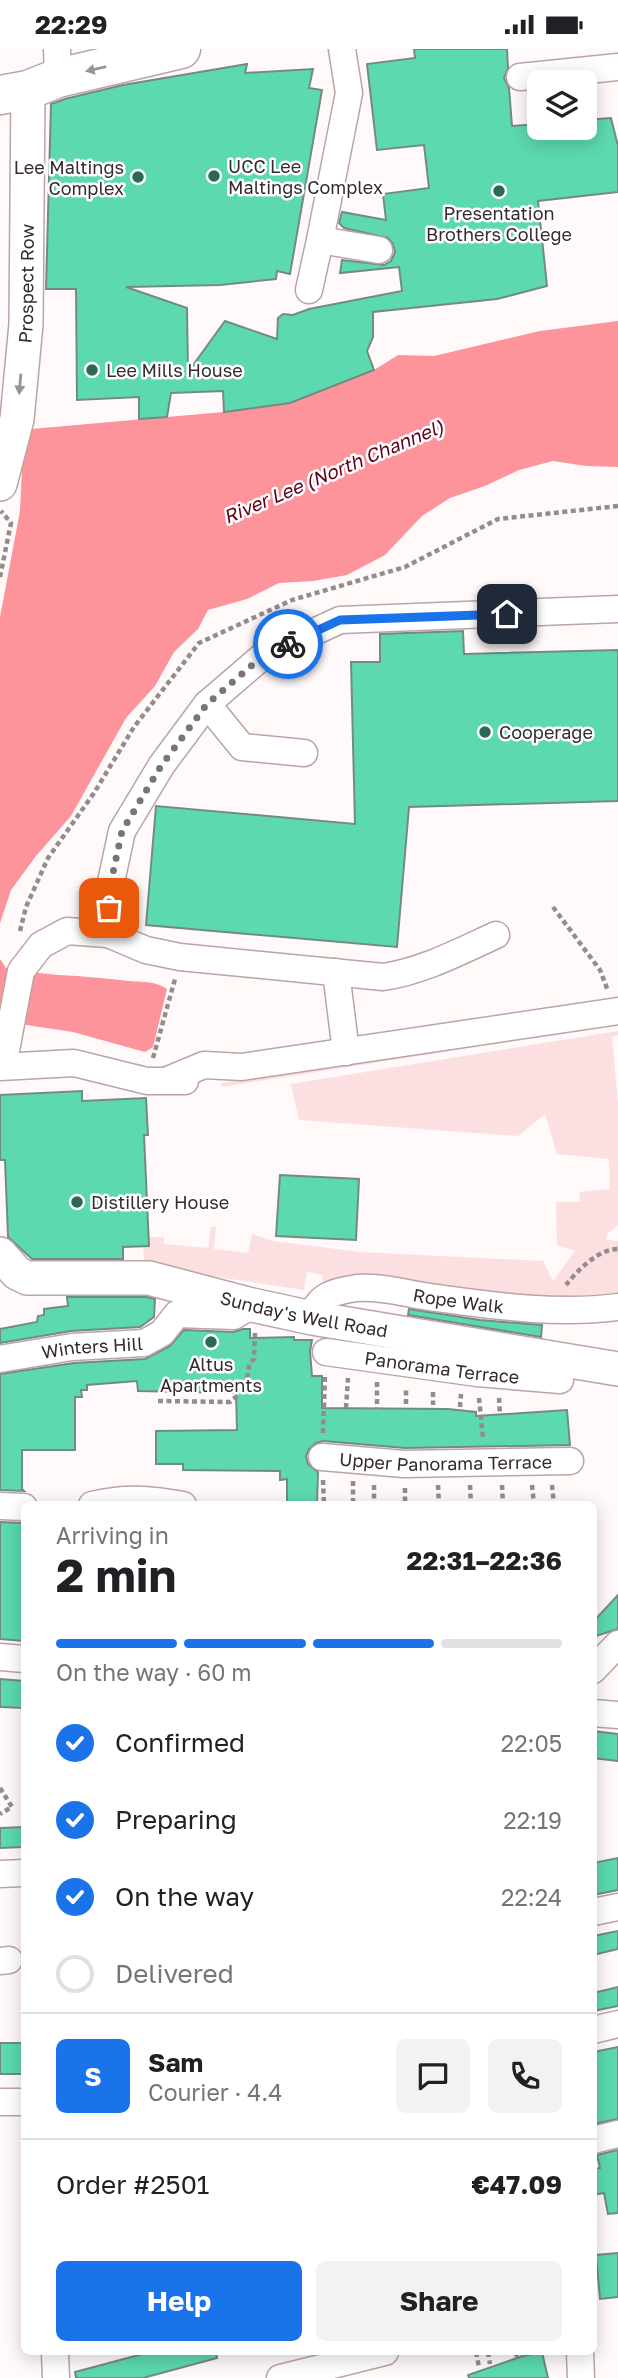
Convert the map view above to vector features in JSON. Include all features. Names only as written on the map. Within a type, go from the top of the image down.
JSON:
[{"type":"highway","points":[[35,78],[181,49]]},
{"type":"main road","name":"Prospect Row","points":[[1,478],[17,419],[26,324],[35,78]]},
{"type":"main road","name":"Sunday's Well Road","points":[[0,1254],[17,1273],[27,1278],[149,1277],[254,1314],[312,1318],[618,1369]]},
{"type":"street","points":[[309,290],[349,93],[342,49]]},
{"type":"street","points":[[520,77],[618,67]]},
{"type":"street","points":[[320,240],[379,250]]},
{"type":"street","points":[[107,934],[111,882],[122,831],[161,766],[207,704],[264,655],[340,620],[618,609]]},
{"type":"street","points":[[207,704],[242,747],[304,753]]},
{"type":"street","points":[[496,935],[406,974],[383,977],[180,957],[146,950],[107,934],[67,931],[41,944],[21,971],[2,1067],[74,1063],[158,1081],[208,1079],[242,1067],[617,1011]]},
{"type":"street","points":[[336,972],[346,1052]]},
{"type":"street","name":"Rope Walk","points":[[312,1318],[315,1306],[327,1296],[359,1288],[512,1307],[568,1310],[618,1307]]},
{"type":"street","name":"Winters Hill","points":[[0,1359],[72,1347],[144,1343],[162,1333],[177,1314],[254,1314]]},
{"type":"street","name":"Panorama Terrace","points":[[326,1352],[477,1373],[560,1380]]},
{"type":"street","name":"Upper Panorama Terrace","points":[[322,1457],[404,1464],[570,1461]]},
{"type":"street","points":[[106,1501],[146,1501]]},
{"type":"street","points":[[0,1506],[21,1507]]},
{"type":"street","points":[[597,1666],[618,1644]]},
{"type":"street","points":[[0,1657],[21,1659]]},
{"type":"street","points":[[597,1713],[618,1715]]},
{"type":"street","points":[[0,1874],[21,1873]]},
{"type":"street","points":[[597,1911],[618,1907]]},
{"type":"street","points":[[597,2029],[618,2024]]},
{"type":"street","points":[[0,2102],[21,2102]]},
{"type":"street","points":[[597,2139],[618,2134]]},
{"type":"street","points":[[55,2355],[56,2378]]},
{"type":"street","points":[[280,2378],[373,2355]]},
{"type":"street","points":[[580,2355],[581,2378]]},
{"type":"path","points":[[0,510],[11,523],[0,577]]},
{"type":"path","points":[[553,907],[600,970],[617,1011]]},
{"type":"path","points":[[158,1081],[180,957]]},
{"type":"path","points":[[557,1290],[565,1286],[590,1261],[610,1249],[618,1249]]},
{"type":"path","points":[[158,1401],[230,1402],[239,1394],[248,1379],[249,1364],[254,1359],[254,1314]]},
{"type":"path","points":[[324,1501],[322,1457],[326,1352]]},
{"type":"path","points":[[477,1373],[485,1463]]},
{"type":"path","points":[[0,1788],[12,1807],[0,1814]]},
{"type":"path","points":[[477,2355],[479,2367]]},
{"type":"path","points":[[489,2355],[491,2364]]},
{"type":"shaded area","points":[[613,1022],[614,1025],[222,1087],[221,1083]]},
{"type":"shaded area","points":[[618,1031],[618,1035],[612,1037],[618,1104],[618,1225],[608,1233],[606,1240],[618,1241],[618,1298],[322,1292],[323,1275],[307,1272],[304,1290],[144,1266],[143,1237],[164,1237],[164,1244],[208,1248],[211,1227],[216,1227],[214,1249],[248,1253],[252,1234],[273,1241],[360,1252],[543,1261],[553,1281],[575,1251],[557,1245],[556,1202],[580,1202],[579,1192],[610,1189],[609,1159],[557,1154],[545,1114],[518,1136],[299,1120],[291,1084]]},
{"type":"water","name":"River Lee (North Channel)","points":[[618,321],[618,467],[553,461],[519,470],[450,498],[422,516],[385,555],[347,575],[279,583],[247,599],[208,610],[198,629],[174,652],[155,686],[126,718],[71,816],[11,890],[0,923],[0,617],[20,511],[23,447],[31,429],[224,412],[292,402],[374,370],[398,355],[434,356],[540,331]]},
{"type":"water","points":[[0,959],[6,968],[20,971],[150,983],[167,989],[153,1047],[145,1052],[73,1032],[0,1021]]},
{"type":"building","name":"UCC Lee Maltings Complex","points":[[414,49],[507,49],[508,68],[504,78],[509,88],[512,126],[527,125],[527,140],[597,140],[597,119],[611,118],[618,146],[618,192],[538,201],[547,286],[497,299],[373,312],[373,337],[367,351],[374,370],[290,403],[224,412],[223,391],[171,393],[167,417],[139,419],[139,397],[77,400],[76,289],[46,289],[51,104],[123,85],[247,64],[245,73],[313,69],[309,88],[322,90],[290,274],[277,271],[276,279],[220,285],[126,287],[187,308],[188,372],[225,321],[277,339],[278,318],[283,314],[293,315],[309,309],[402,291],[399,267],[340,273],[342,260],[384,265],[391,261],[395,252],[388,238],[344,228],[339,223],[342,212],[386,220],[383,194],[429,188],[424,145],[377,150],[367,64],[415,58]]},
{"type":"building","points":[[463,631],[464,654],[618,650],[618,801],[409,807],[397,947],[146,925],[156,806],[355,824],[351,662],[380,662],[380,634]]},
{"type":"building","name":"Distillery House","points":[[82,1091],[82,1101],[146,1098],[148,1135],[144,1135],[149,1246],[123,1247],[123,1259],[32,1259],[8,1237],[5,1160],[0,1160],[0,1095]]},
{"type":"building","points":[[280,1175],[359,1179],[356,1240],[276,1236]]},
{"type":"building","points":[[67,1297],[147,1297],[155,1299],[154,1317],[140,1327],[71,1331],[0,1343],[0,1329],[37,1322],[38,1316],[44,1315],[44,1309],[68,1306]]},
{"type":"building","points":[[409,1309],[480,1320],[542,1325],[541,1337],[408,1315]]},
{"type":"building","points":[[250,1329],[250,1338],[294,1337],[294,1340],[312,1340],[312,1376],[322,1376],[322,1408],[448,1409],[476,1412],[476,1416],[567,1410],[570,1445],[405,1448],[323,1441],[309,1449],[306,1456],[308,1464],[318,1472],[317,1501],[287,1501],[287,1479],[280,1480],[280,1471],[183,1470],[183,1464],[156,1464],[156,1431],[237,1430],[236,1393],[138,1391],[137,1381],[87,1385],[87,1390],[81,1390],[82,1397],[75,1397],[75,1450],[22,1450],[24,1491],[0,1490],[0,1374],[74,1363],[145,1359],[170,1346],[184,1330],[233,1332]]},
{"type":"building","points":[[0,1522],[21,1523],[21,1641],[0,1639]]},
{"type":"building","points":[[618,1595],[618,1629],[597,1636],[597,1618]]},
{"type":"building","points":[[0,1679],[21,1681],[21,1708],[0,1707]]},
{"type":"building","points":[[597,1731],[618,1734],[618,1761],[597,1758]]},
{"type":"building","points":[[21,1827],[21,1847],[0,1848],[0,1828]]},
{"type":"building","points":[[618,1858],[618,1890],[597,1894],[597,1862]]},
{"type":"building","points":[[618,1931],[618,1949],[597,1954],[597,1935]]},
{"type":"building","points":[[618,1987],[618,2006],[597,2010],[597,1992]]},
{"type":"building","points":[[0,2043],[21,2043],[21,2074],[0,2074]]},
{"type":"building","points":[[618,2047],[618,2119],[597,2123],[597,2051]]},
{"type":"building","points":[[618,2150],[618,2213],[608,2214],[604,2193],[597,2194],[597,2168],[600,2168],[597,2155]]},
{"type":"building","points":[[618,2253],[618,2297],[600,2299],[597,2255]]},
{"type":"building","points":[[139,2355],[216,2355],[217,2358],[143,2378],[76,2378],[75,2372]]},
{"type":"building","points":[[543,2355],[548,2378],[469,2378],[468,2375],[523,2356]]},
{"type":"way so far","points":[[109,908],[111,882],[122,831],[161,766],[207,704],[264,655],[288,644]]},
{"type":"place","name":"UCC Lee Maltings Complex","points":[[214,176]]},
{"type":"place","name":"Lee Maltings Complex","points":[[138,177]]},
{"type":"place","name":"Presentation Brothers College","points":[[499,191]]},
{"type":"place","name":"Lee Mills House","points":[[92,370]]},
{"type":"place","name":"Cooperage","points":[[485,732]]},
{"type":"place","name":"Distillery House","points":[[77,1202]]},
{"type":"place","name":"Altus Apartments","points":[[211,1342]]},
{"type":"route","points":[[288,644],[340,620],[507,614]]}]
